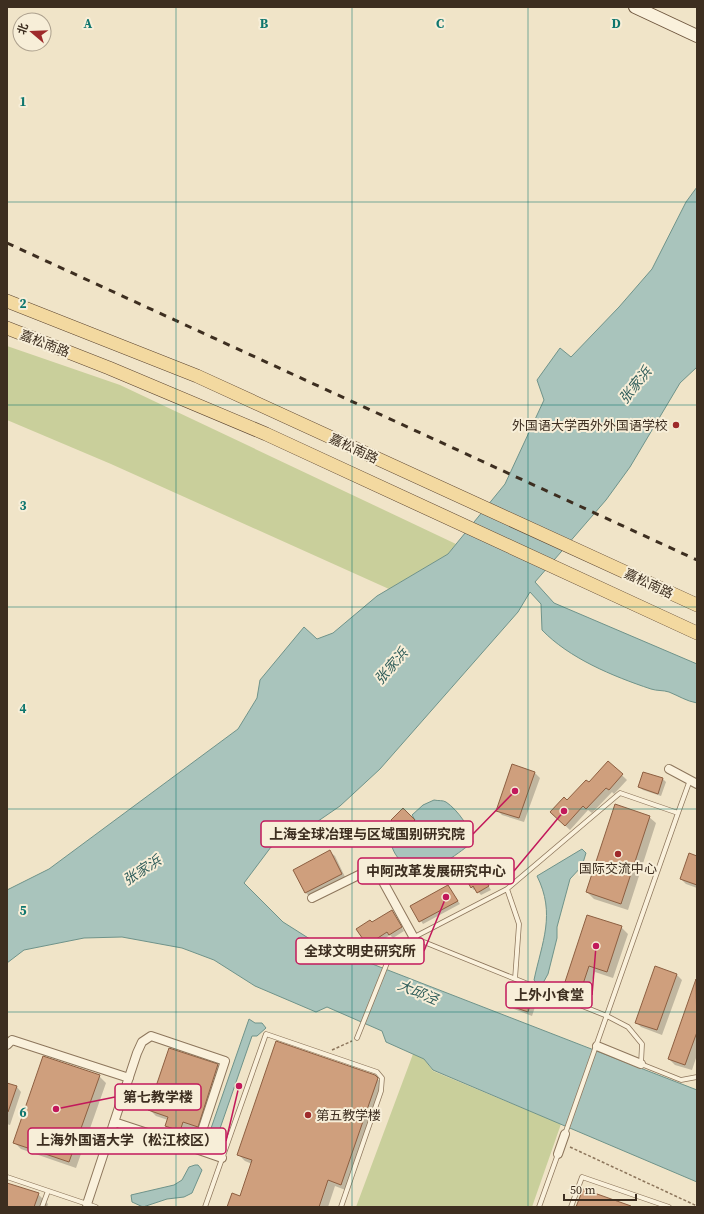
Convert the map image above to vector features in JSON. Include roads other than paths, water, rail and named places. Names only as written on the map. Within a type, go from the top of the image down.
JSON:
[{"type":"main road","points":[[635,7],[697,36]]},
{"type":"main road","name":"嘉松南路","points":[[7,300],[197,376],[697,605]]},
{"type":"main road","name":"嘉松南路","points":[[7,328],[194,403],[697,633]]},
{"type":"street","points":[[669,769],[693,782]]},
{"type":"street","points":[[312,898],[375,867],[414,938]]},
{"type":"street","points":[[92,1206],[114,1122],[128,1078],[142,1042],[151,1036],[225,1061],[196,1149]]},
{"type":"street","points":[[7,1045],[12,1040],[128,1078]]},
{"type":"street","points":[[597,1046],[640,1064]]},
{"type":"street","points":[[114,1122],[222,1158]]},
{"type":"street","points":[[558,1154],[565,1134]]},
{"type":"lane","points":[[565,1134],[678,813],[693,782]]},
{"type":"lane","points":[[357,1038],[387,964],[399,945],[507,889],[620,793],[678,813]]},
{"type":"lane","points":[[507,889],[518,924],[515,979]]},
{"type":"lane","points":[[414,938],[607,1016],[628,1027],[642,1044],[640,1064],[682,1080],[697,1077]]},
{"type":"lane","points":[[205,1207],[266,1034],[377,1072],[382,1078],[381,1091],[341,1207]]},
{"type":"lane","points":[[539,1207],[558,1154]]},
{"type":"lane","points":[[7,1177],[92,1206]]},
{"type":"lane","points":[[571,1207],[582,1177],[669,1207]]},
{"type":"lane","points":[[42,1207],[48,1191]]},
{"type":"water","points":[[697,187],[697,367],[680,383],[630,467],[606,500],[535,582],[554,603],[697,664],[697,703],[686,700],[669,692],[651,689],[621,678],[578,658],[542,630],[541,604],[530,592],[518,612],[380,769],[340,806],[292,839],[271,847],[244,883],[283,922],[313,941],[697,1090],[697,1182],[433,1070],[424,1059],[386,1042],[382,1031],[327,1007],[316,1012],[255,986],[214,960],[182,948],[122,937],[84,938],[24,950],[7,963],[7,890],[49,869],[238,729],[257,698],[260,680],[304,627],[317,639],[333,633],[377,596],[448,554],[505,484],[544,400],[537,380],[560,348],[571,357],[619,307],[652,269],[686,202]]},
{"type":"water","points":[[434,800],[445,801],[451,805],[470,831],[473,842],[440,865],[425,871],[419,871],[412,869],[397,857],[392,848],[390,838],[397,831],[400,834],[415,820],[412,815],[423,805]]},
{"type":"water","points":[[582,849],[586,853],[582,866],[570,879],[557,927],[557,938],[548,974],[543,983],[538,985],[534,980],[546,928],[547,916],[543,890],[537,876]]},
{"type":"water","points":[[249,1019],[255,1023],[262,1023],[266,1028],[257,1036],[252,1036],[216,1140],[208,1137]]},
{"type":"water","points":[[198,1165],[202,1170],[192,1193],[184,1197],[167,1199],[143,1207],[132,1202],[131,1195],[174,1185],[182,1180],[189,1167]]},
{"type":"railway","points":[[7,243],[697,560]]},
{"type":"place","name":"外国语大学西外外国语学校","points":[[676,425]]},
{"type":"place","name":"上海全球冶理与区域国别研究院","points":[[515,791]]},
{"type":"place","name":"中阿改革发展研究中心","points":[[564,811]]},
{"type":"place","name":"国际交流中心","points":[[618,854]]},
{"type":"place","name":"全球文明史研究所","points":[[446,897]]},
{"type":"place","name":"上外小食堂","points":[[596,946]]},
{"type":"place","name":"上海外国语大学（松江校区）","points":[[239,1086]]},
{"type":"place","name":"第七教学楼","points":[[56,1109]]},
{"type":"place","name":"第五教学楼","points":[[308,1115]]},
{"type":"water label","name":"张家浜","points":[[635,385]]},
{"type":"water label","name":"张家浜","points":[[391,666]]},
{"type":"water label","name":"张家浜","points":[[142,870]]},
{"type":"water label","name":"大邱泾","points":[[418,992]]}]
